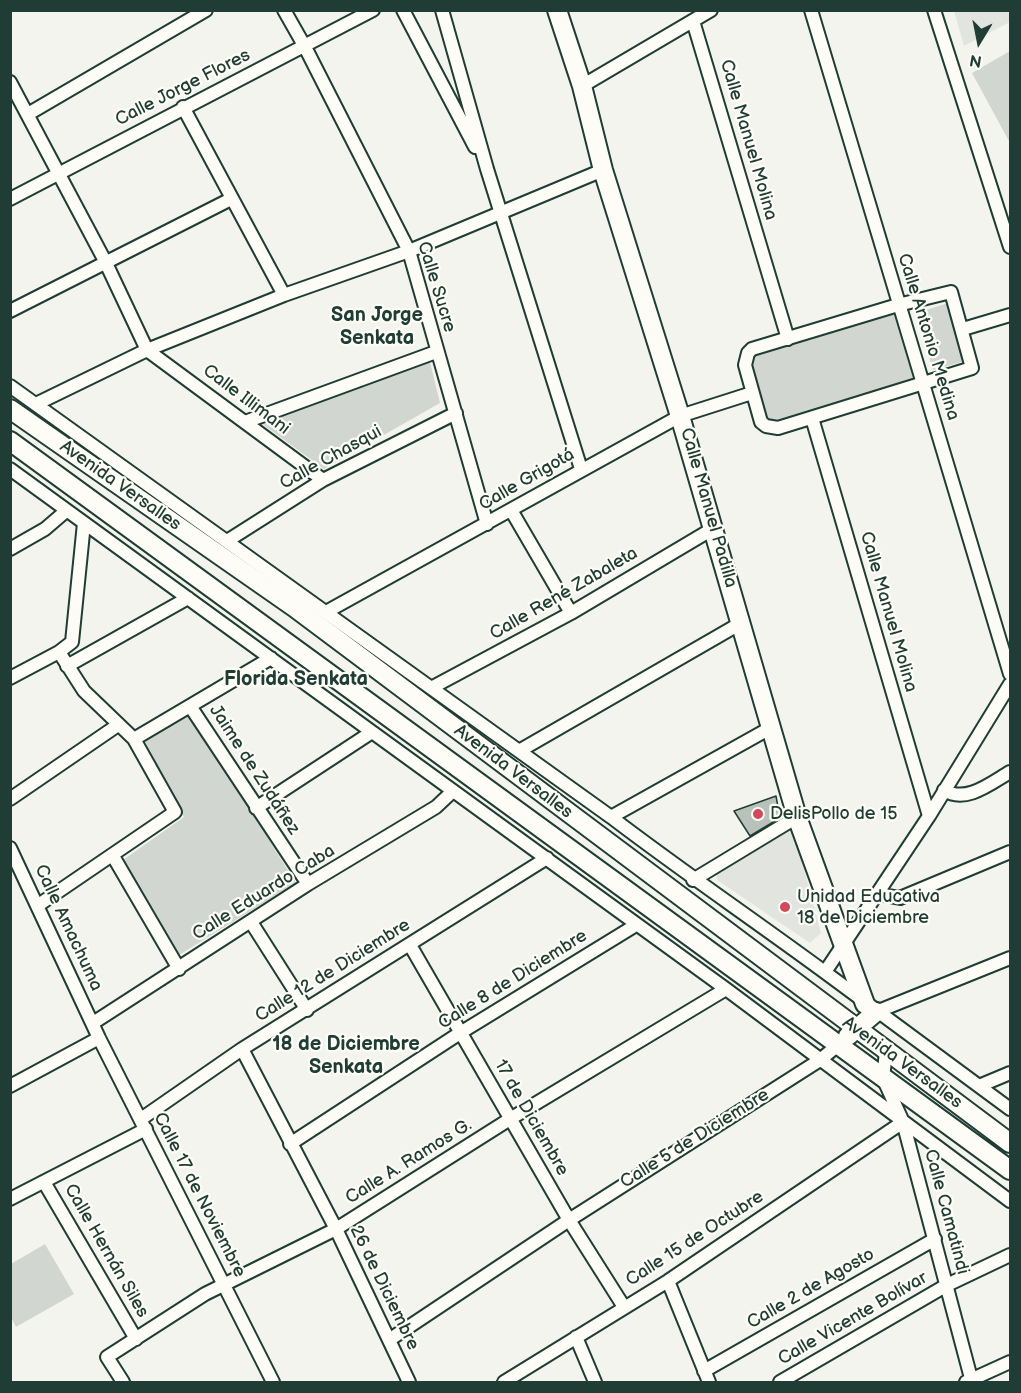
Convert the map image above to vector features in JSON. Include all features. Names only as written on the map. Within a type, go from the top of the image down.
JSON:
[{"type":"street","points":[[28,114],[206,10]]},
{"type":"street","name":"Calle Sucre","points":[[284,10],[409,251],[487,524]]},
{"type":"street","name":"Calle Jorge Flores","points":[[10,199],[373,10]]},
{"type":"street","points":[[403,10],[487,169]]},
{"type":"street","points":[[442,10],[487,169],[581,469]]},
{"type":"street","name":"Calle Manuel Padilla","points":[[557,10],[582,86],[603,170],[714,528],[797,817],[844,946],[871,1008]]},
{"type":"street","points":[[582,86],[711,10]]},
{"type":"street","name":"Calle Antonio Medina","points":[[810,10],[1011,674]]},
{"type":"street","points":[[934,10],[1011,247]]},
{"type":"street","name":"Calle Manuel Molina","points":[[693,21],[788,339]]},
{"type":"street","points":[[10,82],[14,99],[28,114],[59,172],[147,350]]},
{"type":"street","points":[[183,107],[284,295]]},
{"type":"street","points":[[36,404],[147,350],[284,295],[409,251],[603,170]]},
{"type":"street","points":[[10,311],[231,199]]},
{"type":"street","points":[[951,292],[972,368],[778,428],[766,426],[761,422],[745,365],[748,353],[898,305],[951,292]]},
{"type":"street","points":[[963,329],[1011,315]]},
{"type":"street","name":"Calle Illimani","points":[[147,350],[323,480]]},
{"type":"street","points":[[245,422],[436,351]]},
{"type":"street","name":"Avenida Versalles","points":[[10,386],[611,817],[693,880],[825,972],[1011,1109]]},
{"type":"street","name":"Calle Grigotá","points":[[326,612],[680,416],[752,393]]},
{"type":"street","name":"Avenida Versalles","points":[[10,409],[294,607],[886,1052],[1011,1143]]},
{"type":"street","name":"Calle Chasqui","points":[[227,541],[323,480],[456,413]]},
{"type":"street","name":"Calle Manuel Molina","points":[[812,418],[929,816]]},
{"type":"street","name":"Avenida Versalles","points":[[10,441],[1011,1170]]},
{"type":"street","points":[[10,469],[547,858],[1011,1201]]},
{"type":"street","points":[[511,510],[571,614]]},
{"type":"street","points":[[10,549],[45,529],[66,511]]},
{"type":"street","points":[[10,678],[59,652],[72,642],[84,523]]},
{"type":"street","name":"Calle René Zabaleta","points":[[431,688],[571,614],[714,528]]},
{"type":"street","points":[[67,666],[188,598]]},
{"type":"street","points":[[519,751],[741,623]]},
{"type":"street","points":[[37,906],[175,812],[134,739],[84,691],[59,652]]},
{"type":"street","points":[[134,739],[271,658]]},
{"type":"street","points":[[825,972],[929,816],[1011,684]]},
{"type":"street","name":"Jaime de Zudáñez","points":[[190,706],[308,884]]},
{"type":"street","points":[[10,798],[118,725]]},
{"type":"street","points":[[611,817],[772,727]]},
{"type":"street","points":[[256,808],[372,732]]},
{"type":"street","points":[[944,790],[959,796],[973,793],[1011,772]]},
{"type":"street","name":"Calle Eduardo Caba","points":[[93,1023],[308,884],[436,807],[453,791]]},
{"type":"street","points":[[693,880],[797,817]]},
{"type":"street","name":"Calle Amachuma","points":[[10,848],[93,1023]]},
{"type":"street","points":[[878,894],[900,898],[1011,852]]},
{"type":"street","points":[[113,856],[179,969]]},
{"type":"street","name":"Calle 12 de Diciembre","points":[[10,1199],[44,1182],[143,1124],[242,1049],[547,858]]},
{"type":"street","points":[[251,922],[307,1010]]},
{"type":"street","name":"Calle 8 de Diciembre","points":[[290,1144],[460,1033],[636,925]]},
{"type":"street","name":"17 de Diciembre","points":[[410,945],[569,1220],[624,1307]]},
{"type":"street","name":"Calle 5 de Diciembre","points":[[389,1340],[569,1220],[820,1060],[856,1029],[871,1008],[1011,958]]},
{"type":"street","name":"Calle A. Ramos G.","points":[[123,1383],[107,1357],[136,1338],[205,1294],[336,1229],[510,1119],[726,989]]},
{"type":"street","name":"Calle 17 de Noviembre","points":[[93,1023],[273,1383]]},
{"type":"street","points":[[10,1086],[99,1038]]},
{"type":"street","name":"26 de Diciembre","points":[[242,1049],[336,1229],[409,1383]]},
{"type":"street","points":[[883,1078],[886,1052]]},
{"type":"street","points":[[979,1086],[1011,1073]]},
{"type":"street","name":"Calle Camatindi","points":[[883,1078],[903,1122],[970,1382]]},
{"type":"street","name":"Calle 15 de Octubre","points":[[504,1383],[668,1281],[903,1122]]},
{"type":"street","name":"Calle Hernán Siles","points":[[44,1182],[136,1338]]},
{"type":"street","name":"Calle 2 de Agosto","points":[[707,1377],[935,1239]]},
{"type":"street","name":"Calle Vicente Bolívar","points":[[780,1383],[946,1285],[1011,1255]]},
{"type":"street","points":[[668,1281],[707,1377]]},
{"type":"street","points":[[576,1337],[595,1383]]},
{"type":"street","points":[[970,1382],[1011,1362]]},
{"type":"shaded area","points":[[954,11],[1010,11],[1010,22],[964,46]]},
{"type":"shaded area","points":[[1010,51],[1010,143],[972,73]]},
{"type":"shaded area","points":[[952,302],[969,360],[933,370],[916,313]]},
{"type":"shaded area","points":[[894,314],[914,381],[779,422],[773,422],[768,418],[757,392],[753,355]]},
{"type":"shaded area","points":[[429,358],[440,403],[324,469],[261,423]]},
{"type":"shaded area","points":[[190,714],[296,883],[179,955],[123,860],[184,817],[145,741]]},
{"type":"shaded area","name":"Unidad Educativa 18 de Diciembre","points":[[792,824],[821,933],[810,943],[717,880],[716,868]]},
{"type":"shaded area","points":[[45,1244],[74,1294],[16,1327],[11,1317],[11,1264]]},
{"type":"building","name":"DelisPollo de 15","points":[[776,796],[780,818],[750,836],[734,811]]},
{"type":"place","name":"DelisPollo de 15","points":[[758,814]]},
{"type":"place","name":"Unidad Educativa 18 de Diciembre","points":[[785,907]]},
{"type":"district","name":"San Jorge Senkata","points":[[377,328]]},
{"type":"district","name":"Florida Senkata","points":[[296,680]]},
{"type":"district","name":"18 de Diciembre Senkata","points":[[346,1056]]}]
